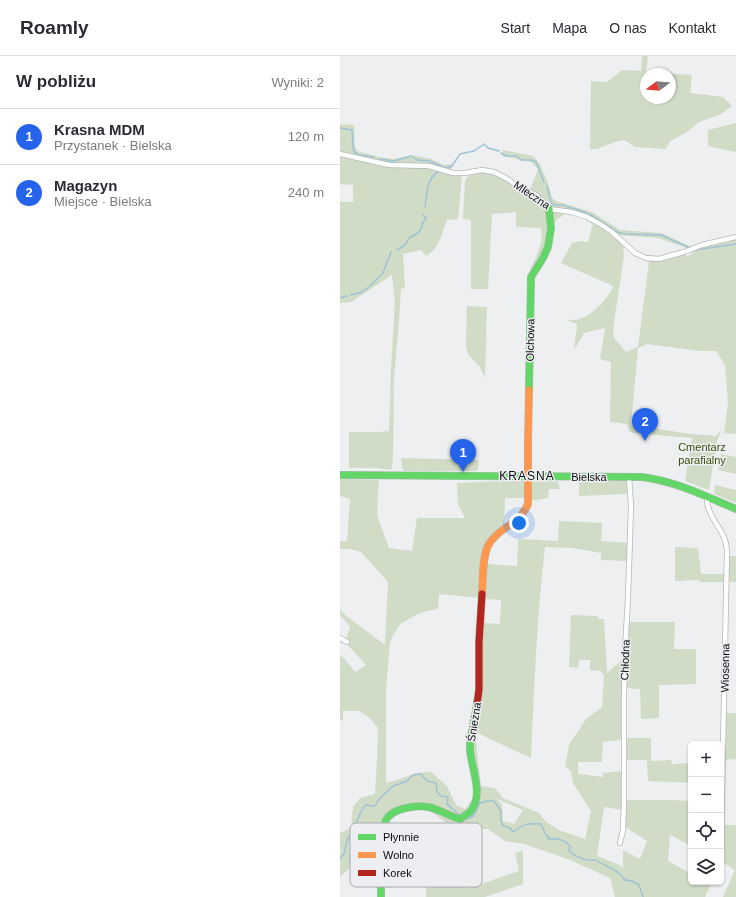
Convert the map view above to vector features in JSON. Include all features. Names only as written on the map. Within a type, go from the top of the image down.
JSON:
[{"type":"street","name":"Mleczna","points":[[340,154],[389,165],[429,166],[453,173],[465,173],[482,170],[494,172],[536,195],[549,209],[571,212],[594,221],[612,232],[635,253],[646,258],[666,257],[702,245],[736,237]]},
{"type":"street","name":"Olchowa","points":[[528,476],[531,277],[546,252],[549,243],[551,232],[549,209]]},
{"type":"street","name":"Bielska","points":[[340,475],[642,478],[664,481],[707,496],[736,509]]},
{"type":"street","name":"Śnieżna","points":[[385,823],[390,816],[406,808],[424,806],[460,819],[470,813],[474,807],[477,799],[470,744],[475,724],[478,696],[484,567],[487,548],[498,534],[514,524],[525,511],[528,504],[528,476]]},
{"type":"street","name":"Chłodna","points":[[620,843],[623,830],[624,801],[625,659],[629,591],[631,506],[629,477]]},
{"type":"street","name":"Wiosenna","points":[[707,496],[710,512],[724,536],[727,550],[722,813]]},
{"type":"street","points":[[340,638],[347,642]]},
{"type":"street","name":"Śnieżna","points":[[381,887],[381,897]]},
{"type":"green space","points":[[642,56],[648,56],[646,68],[641,68]]},
{"type":"green space","points":[[622,70],[640,71],[640,104],[676,104],[676,74],[692,75],[690,93],[723,97],[732,106],[721,114],[699,122],[687,132],[670,141],[666,149],[635,147],[624,140],[597,149],[590,149],[591,81],[607,82]]},
{"type":"green space","points":[[736,123],[736,152],[708,146],[708,130]]},
{"type":"green space","points":[[340,124],[354,125],[355,146],[357,151],[379,157],[394,159],[412,155],[431,159],[445,165],[454,165],[451,169],[447,170],[394,163],[340,151]]},
{"type":"green space","points":[[503,150],[533,156],[540,164],[548,183],[552,198],[556,201],[592,212],[620,230],[661,233],[692,247],[687,248],[658,238],[619,235],[570,211],[551,207],[552,212],[565,214],[555,221],[548,235],[541,257],[529,271],[540,245],[542,234],[541,228],[516,227],[516,212],[492,214],[488,289],[471,289],[471,220],[463,219],[465,181],[470,175],[486,173],[496,175],[530,190],[538,169],[531,162],[502,156]]},
{"type":"green space","points":[[340,156],[396,168],[429,168],[451,175],[462,175],[458,219],[447,220],[437,245],[426,256],[421,250],[403,254],[405,288],[401,289],[394,378],[393,458],[392,468],[389,470],[378,468],[349,468],[349,432],[389,431],[395,301],[392,275],[351,302],[340,303],[340,202],[353,202],[353,185],[340,184]]},
{"type":"green space","name":"Cmentarz parafialny","points":[[593,223],[610,234],[623,246],[624,256],[613,329],[614,338],[626,352],[638,347],[649,261],[657,261],[686,253],[686,257],[693,253],[692,250],[736,238],[736,434],[724,433],[728,403],[725,365],[716,351],[700,351],[647,344],[638,348],[631,425],[691,434],[716,436],[722,429],[717,441],[709,490],[685,481],[692,438],[633,433],[629,431],[627,424],[610,422],[611,362],[600,359],[605,328],[584,333],[574,350],[577,324],[566,320],[580,319],[591,313],[605,300],[613,286],[561,263],[572,243],[581,241],[588,242]]},
{"type":"green space","points":[[467,306],[487,307],[485,378],[480,367],[468,354],[466,346]]},
{"type":"green space","points":[[721,454],[736,457],[736,474],[718,470]]},
{"type":"green space","points":[[401,458],[479,460],[478,469],[476,471],[404,471],[402,468]]},
{"type":"green space","points":[[340,479],[379,480],[377,515],[389,548],[412,551],[417,518],[465,518],[458,504],[457,483],[527,480],[526,498],[505,498],[504,528],[484,548],[480,598],[439,594],[438,609],[416,615],[400,624],[390,641],[386,689],[386,783],[416,773],[431,772],[447,786],[456,805],[465,809],[473,798],[473,792],[478,793],[473,756],[483,623],[500,624],[501,600],[485,599],[487,564],[517,566],[518,539],[558,541],[559,521],[602,523],[601,541],[629,543],[627,561],[601,560],[601,553],[573,548],[545,547],[538,626],[531,758],[478,733],[476,735],[481,786],[495,788],[503,798],[539,813],[545,821],[559,830],[585,839],[591,811],[573,783],[571,771],[565,767],[569,745],[586,719],[602,707],[604,676],[601,671],[590,670],[590,660],[579,660],[578,668],[569,667],[571,615],[598,616],[598,619],[604,619],[607,673],[622,660],[624,667],[621,740],[603,742],[602,762],[578,762],[578,774],[603,777],[603,773],[622,771],[623,810],[604,807],[597,856],[618,864],[623,868],[623,850],[640,859],[647,841],[625,827],[626,800],[688,801],[688,844],[670,835],[668,861],[688,872],[688,885],[711,885],[705,897],[615,897],[610,878],[570,860],[524,844],[505,841],[488,829],[482,829],[482,823],[445,823],[421,804],[386,816],[384,823],[351,823],[353,807],[360,798],[375,794],[378,728],[370,718],[359,711],[343,711],[343,721],[340,720],[340,655],[355,672],[366,665],[345,642],[350,627],[340,616],[340,609],[345,615],[385,645],[388,582],[361,552],[350,549],[340,549],[340,541],[347,541],[350,499],[340,496]],"holes":[[[495,798],[523,810],[514,824],[503,821],[502,804]]]},
{"type":"green space","points":[[558,481],[560,489],[549,489],[548,498],[530,501],[530,482]]},
{"type":"green space","points":[[579,481],[627,481],[627,494],[579,496]]},
{"type":"green space","points":[[715,485],[736,490],[736,503],[714,494]]},
{"type":"green space","points":[[675,547],[698,548],[701,574],[725,574],[724,582],[700,582],[699,580],[675,581]]},
{"type":"green space","points":[[730,556],[736,556],[736,582],[728,582]]},
{"type":"green space","points":[[629,622],[675,622],[674,649],[696,649],[696,684],[659,685],[659,718],[641,719],[640,689],[626,688]]},
{"type":"green space","points":[[725,713],[736,713],[736,759],[724,760]]},
{"type":"green space","points":[[626,738],[651,738],[651,761],[671,760],[672,764],[688,763],[688,783],[648,781],[647,760],[626,760]]},
{"type":"green space","points":[[724,825],[736,825],[736,897],[723,897],[735,870],[724,863]]},
{"type":"green space","points":[[350,828],[350,868],[340,877],[340,833]]},
{"type":"green space","points":[[523,851],[523,884],[485,897],[426,897],[426,887],[482,887],[482,884],[519,871],[515,853]]},
{"type":"waterway","points":[[340,128],[352,130],[354,152],[359,155],[374,157]]},
{"type":"waterway","points":[[379,159],[394,161],[411,156],[417,160],[430,161],[445,168],[452,166],[460,154],[474,151],[484,144],[488,148],[499,151]]},
{"type":"waterway","points":[[501,153],[506,156],[517,156],[521,160],[531,160],[536,162],[544,182]]},
{"type":"waterway","points":[[425,207],[429,182],[439,171]]},
{"type":"waterway","points":[[547,186],[551,202],[554,205],[563,205],[584,212],[617,232],[625,234],[661,235],[690,248]]},
{"type":"waterway","points":[[397,250],[405,245],[409,238],[418,233],[426,218],[423,215]]},
{"type":"waterway","points":[[695,250],[736,244]]},
{"type":"waterway","points":[[351,295],[362,292],[383,273],[391,252]]},
{"type":"waterway","points":[[340,298],[347,296]]},
{"type":"waterway","points":[[356,823],[365,805],[375,806],[379,799],[393,786],[407,781],[413,775],[421,774],[427,781],[436,783],[437,792],[441,796],[448,797],[447,804],[459,815]]},
{"type":"waterway","points":[[465,819],[473,816],[480,803],[494,801],[501,811],[502,825],[510,828],[513,832],[526,825],[541,824],[546,835],[549,837],[548,839],[563,840],[570,846],[569,851],[575,856],[596,860],[615,871],[625,880],[632,881],[639,885],[643,897]]},
{"type":"waterway","points":[[340,859],[344,854],[348,837],[350,835]]},
{"type":"traffic: fast","points":[[529,390],[531,277],[548,247],[551,228],[549,209]]},
{"type":"traffic: fast","points":[[340,475],[642,477],[678,485],[736,509]]},
{"type":"traffic: fast","points":[[384,823],[393,813],[411,807],[428,807],[460,819],[470,812],[474,805],[477,790],[470,749],[477,704]]},
{"type":"traffic: fast","points":[[381,887],[381,897]]},
{"type":"traffic: slow","points":[[482,594],[484,561],[489,544],[493,538],[520,517],[528,504],[529,390]]},
{"type":"traffic: jam","points":[[477,704],[479,690],[479,642],[482,594]]},
{"type":"place","name":"Magazyn","points":[[645,441]]},
{"type":"place","name":"Krasna MDM","points":[[463,472]]},
{"type":"district","name":"KRASNA","points":[[527,476]]}]
